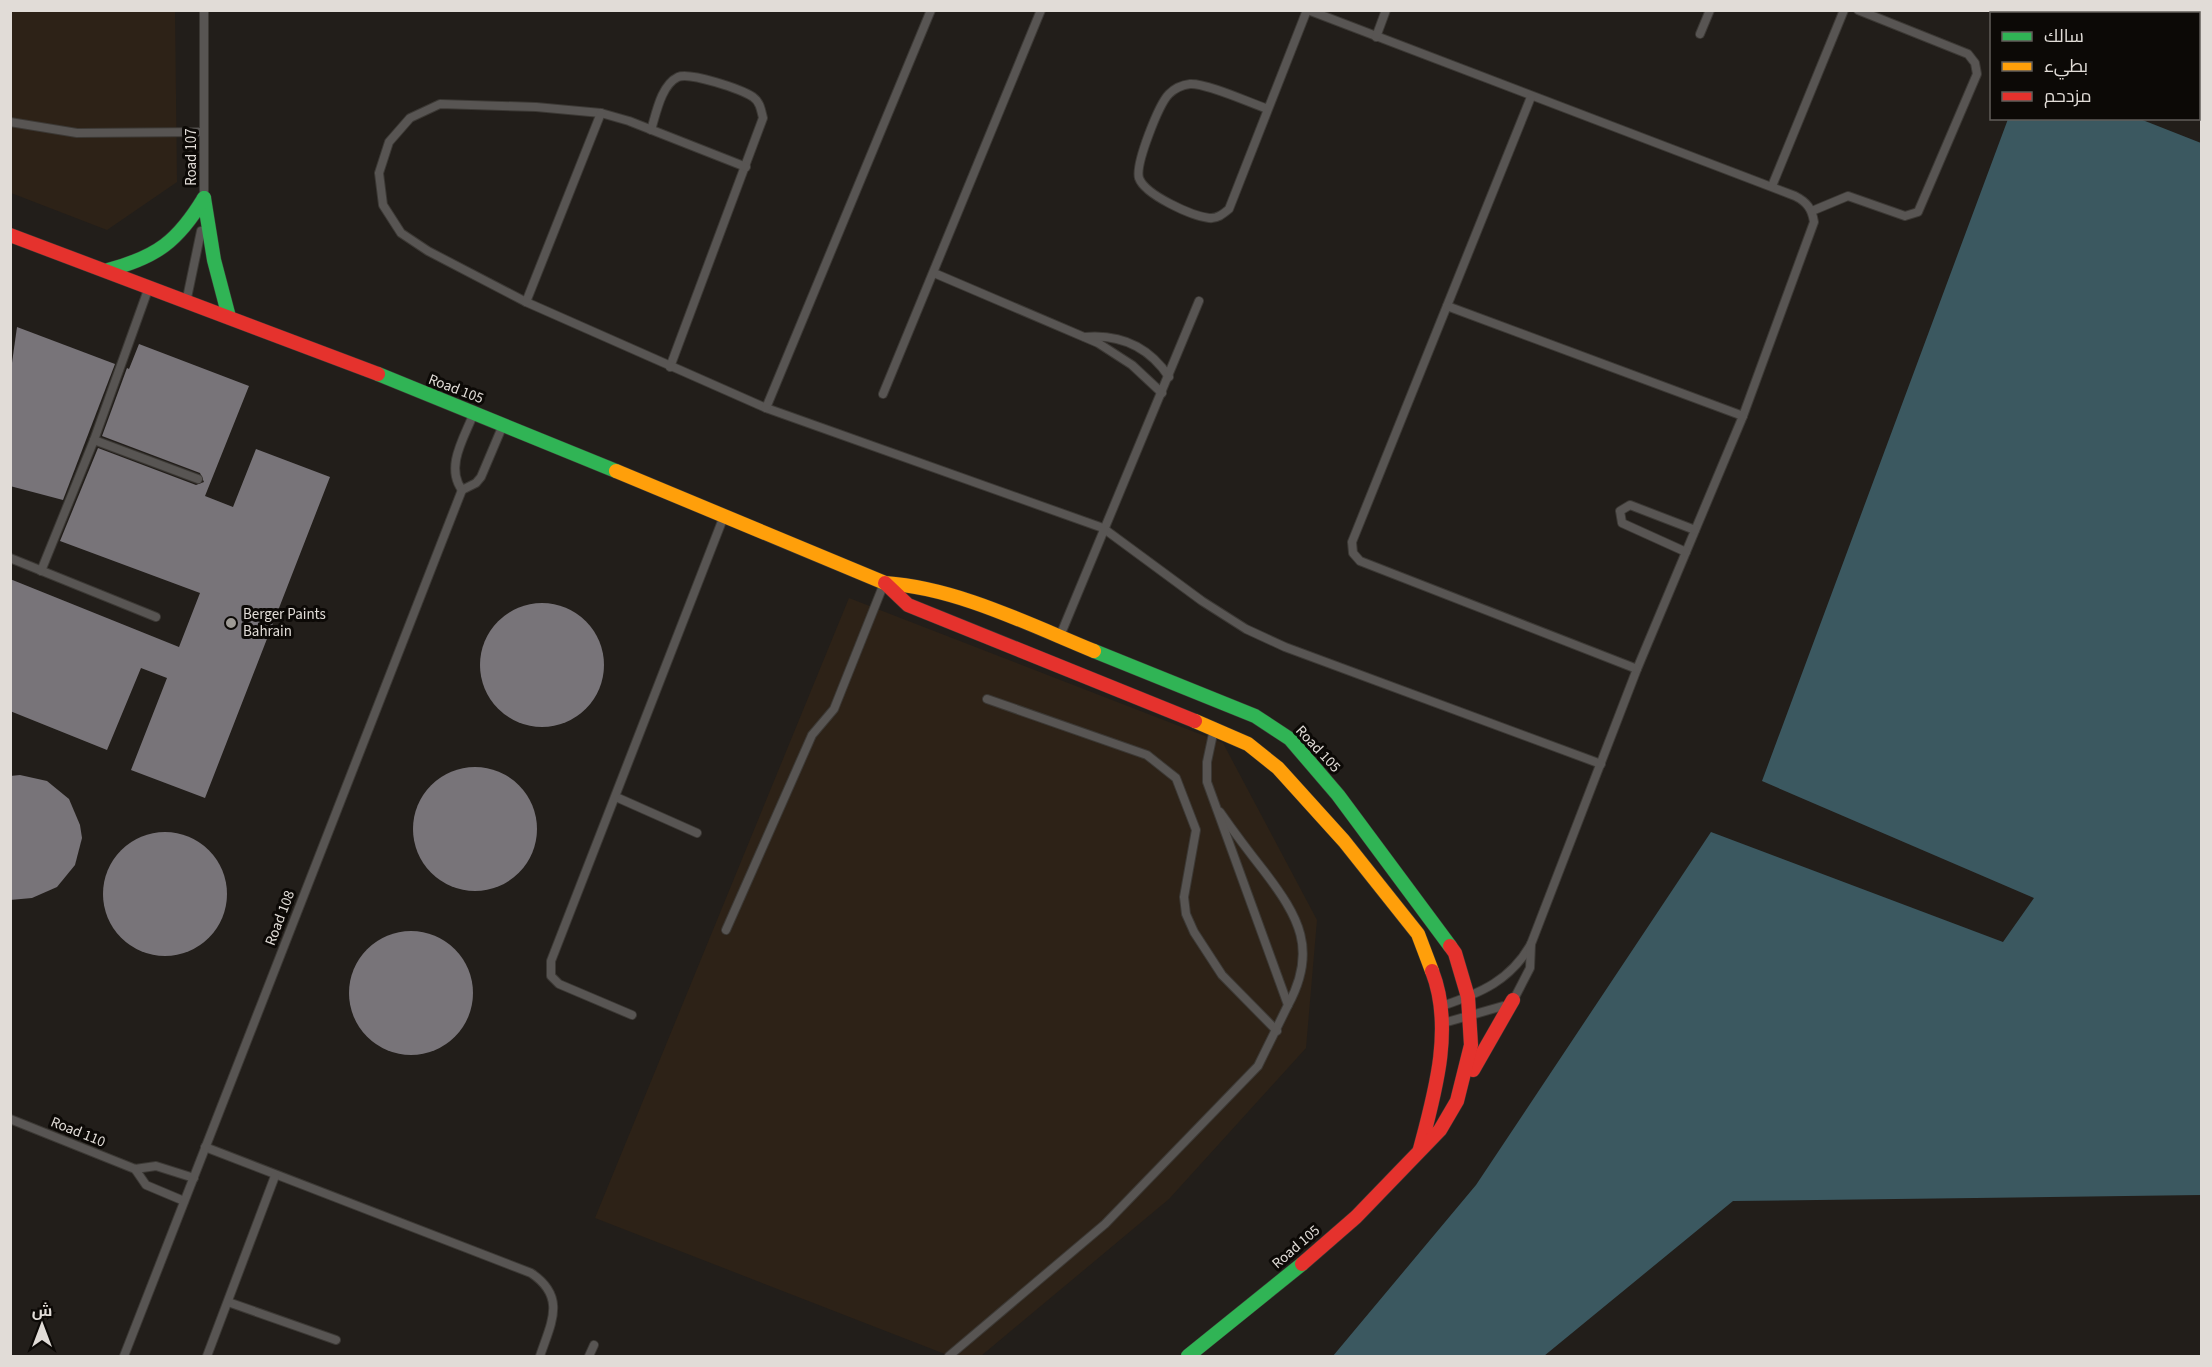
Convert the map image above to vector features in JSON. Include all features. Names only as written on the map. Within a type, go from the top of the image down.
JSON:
[{"type":"street","points":[[108,270],[139,263],[166,247],[189,225],[204,198]]},
{"type":"street","points":[[204,198],[214,260],[229,317]]},
{"type":"street","name":"Road 105","points":[[10,236],[108,270],[474,413],[885,583],[916,585],[1088,647],[1255,716],[1290,739],[1338,795],[1419,901],[1455,953],[1471,1016],[1468,1064],[1457,1101],[1440,1130],[1419,1155],[1329,1240],[1188,1356]]},
{"type":"street","name":"Road 105","points":[[885,583],[908,605],[1079,672],[1214,729],[1248,744],[1278,768],[1344,841],[1418,934],[1435,978],[1444,1023],[1430,1112],[1419,1155]]},
{"type":"street","points":[[1079,672],[1088,647]]},
{"type":"street","points":[[1214,729],[1224,703]]},
{"type":"street","points":[[1457,1101],[1513,1000]]},
{"type":"lane","name":"Road 107","points":[[187,301],[199,250],[204,198],[204,10]]},
{"type":"lane","points":[[766,408],[931,10]]},
{"type":"lane","points":[[883,394],[1041,10]]},
{"type":"lane","points":[[1268,109],[1204,87],[1191,84],[1178,87],[1168,95],[1138,165],[1139,178],[1145,189],[1156,197],[1209,218],[1220,216],[1229,209],[1307,10],[1772,186],[1806,201],[1812,211],[1814,222],[1811,234],[1743,416],[1637,669],[1532,944],[1528,974],[1513,1000],[1471,1016],[1444,1023]]},
{"type":"lane","points":[[1376,37],[1386,10]]},
{"type":"lane","points":[[1700,34],[1710,10]]},
{"type":"lane","points":[[1772,186],[1844,10]]},
{"type":"lane","points":[[1812,211],[1848,196],[1905,216],[1918,212],[1977,74],[1975,63],[1968,54],[1858,10]]},
{"type":"lane","points":[[651,130],[667,86],[676,78],[688,75],[753,98],[761,106],[763,118],[670,367]]},
{"type":"lane","points":[[1532,97],[1352,542],[1353,553],[1360,561],[1637,669]]},
{"type":"lane","points":[[746,167],[601,113],[536,107],[440,104],[410,118],[389,142],[379,173],[383,205],[401,233],[428,251],[526,302],[766,408],[1103,528],[1202,601],[1265,638],[1601,764]]},
{"type":"lane","points":[[526,302],[601,113]]},
{"type":"lane","points":[[10,122],[77,133],[204,132]]},
{"type":"lane","points":[[934,273],[1085,338],[1121,357],[1162,393]]},
{"type":"lane","points":[[41,571],[94,440],[150,287]]},
{"type":"lane","points":[[1060,636],[1103,528],[1169,377],[1198,301]]},
{"type":"lane","points":[[1448,306],[1743,416]]},
{"type":"lane","points":[[1085,338],[1113,337],[1127,341],[1151,355],[1169,377]]},
{"type":"lane","points":[[462,490],[457,483],[454,467],[474,413]]},
{"type":"lane","name":"Road 108","points":[[124,1356],[462,490],[476,483],[481,477],[503,425]]},
{"type":"lane","points":[[94,440],[198,479]]},
{"type":"lane","points":[[1686,552],[1627,526],[1619,517],[1620,511],[1630,505],[1695,530]]},
{"type":"lane","points":[[632,1015],[559,984],[551,976],[551,961],[724,515]]},
{"type":"lane","points":[[10,558],[156,617]]},
{"type":"lane","points":[[726,930],[812,735],[834,709],[885,583]]},
{"type":"lane","points":[[987,699],[1147,754],[1176,778],[1196,830],[1184,897],[1186,914],[1194,932],[1222,975],[1277,1031]]},
{"type":"lane","points":[[1214,729],[1207,762],[1207,782],[1288,1005]]},
{"type":"lane","points":[[616,797],[697,833]]},
{"type":"lane","points":[[949,1356],[1105,1224],[1258,1066],[1300,985],[1304,963],[1303,942],[1293,911],[1214,805]]},
{"type":"lane","points":[[1442,1006],[1468,997],[1506,977],[1532,944]]},
{"type":"lane","name":"Road 110","points":[[10,1119],[135,1169],[156,1166],[194,1178]]},
{"type":"lane","points":[[205,1147],[275,1176],[531,1273],[542,1280],[554,1302],[554,1315],[540,1356]]},
{"type":"lane","name":"Road 110","points":[[135,1169],[146,1185],[184,1202]]},
{"type":"lane","points":[[207,1356],[275,1176]]},
{"type":"lane","points":[[228,1302],[336,1340]]},
{"type":"lane","points":[[590,1356],[594,1345]]},
{"type":"shaded area","points":[[10,11],[175,11],[177,182],[107,230],[11,193]]},
{"type":"shaded area","points":[[849,598],[1223,743],[1317,920],[1306,1048],[1169,1199],[981,1356],[950,1356],[595,1218]]},
{"type":"water","points":[[2090,10],[2201,11],[2201,87],[2200,12],[2089,12]]},
{"type":"water","points":[[2008,120],[2143,120],[2201,143],[2201,1195],[1733,1201],[1544,1356],[1333,1356],[1476,1185],[1711,832],[2003,942],[2034,898],[1762,781]]},
{"type":"building","points":[[17,327],[115,364],[63,500],[10,486],[10,377]]},
{"type":"building","points":[[139,344],[249,386],[205,496],[233,507],[256,449],[330,477],[205,798],[131,770],[167,678],[141,668],[107,750],[10,711],[10,579],[179,647],[200,593],[60,541],[98,448],[196,485],[204,482],[200,473],[102,436],[127,368],[129,369]]},
{"type":"building","points":[[542,603],[566,607],[586,621],[600,641],[604,665],[600,689],[586,709],[566,723],[542,727],[518,723],[498,709],[484,689],[480,665],[484,641],[498,621],[518,607]]},
{"type":"building","points":[[475,767],[499,771],[519,785],[533,805],[537,829],[533,853],[519,873],[499,887],[475,891],[451,887],[431,873],[417,853],[413,829],[417,805],[431,785],[451,771]]},
{"type":"building","points":[[20,775],[47,781],[69,799],[80,825],[82,838],[75,865],[57,887],[32,898],[10,900],[10,776]]},
{"type":"building","points":[[165,832],[189,836],[209,850],[223,870],[227,894],[223,918],[209,938],[189,952],[165,956],[141,952],[121,938],[107,918],[103,894],[107,870],[121,850],[141,836]]},
{"type":"building","points":[[411,931],[435,935],[455,949],[469,969],[473,993],[469,1017],[455,1037],[435,1051],[411,1055],[387,1051],[367,1037],[353,1017],[349,993],[353,969],[367,949],[387,935]]},
{"type":"traffic: fast","points":[[204,198],[214,260],[229,317]]},
{"type":"traffic: fast","points":[[108,270],[140,259],[165,245],[185,226],[204,198]]},
{"type":"traffic: fast","points":[[378,374],[616,471]]},
{"type":"traffic: fast","points":[[1094,651],[1255,716],[1290,739],[1338,795],[1450,946]]},
{"type":"traffic: fast","points":[[1188,1356],[1302,1264]]},
{"type":"traffic: slow","points":[[616,471],[885,583],[912,586],[965,600],[1018,619],[1094,651]]},
{"type":"traffic: slow","points":[[1195,721],[1248,744],[1278,768],[1344,841],[1418,934],[1432,971]]},
{"type":"traffic: jam","points":[[10,235],[378,374]]},
{"type":"traffic: jam","points":[[885,583],[908,605],[1195,721]]},
{"type":"traffic: jam","points":[[1302,1264],[1356,1217],[1440,1130],[1457,1101],[1471,1045],[1468,997],[1455,953],[1450,946]]},
{"type":"traffic: jam","points":[[1420,1149],[1436,1083],[1442,1037],[1442,1015],[1432,971]]},
{"type":"traffic: jam","points":[[1473,1070],[1513,1000]]},
{"type":"place","name":"Berger Paints Bahrain","points":[[231,623]]}]
